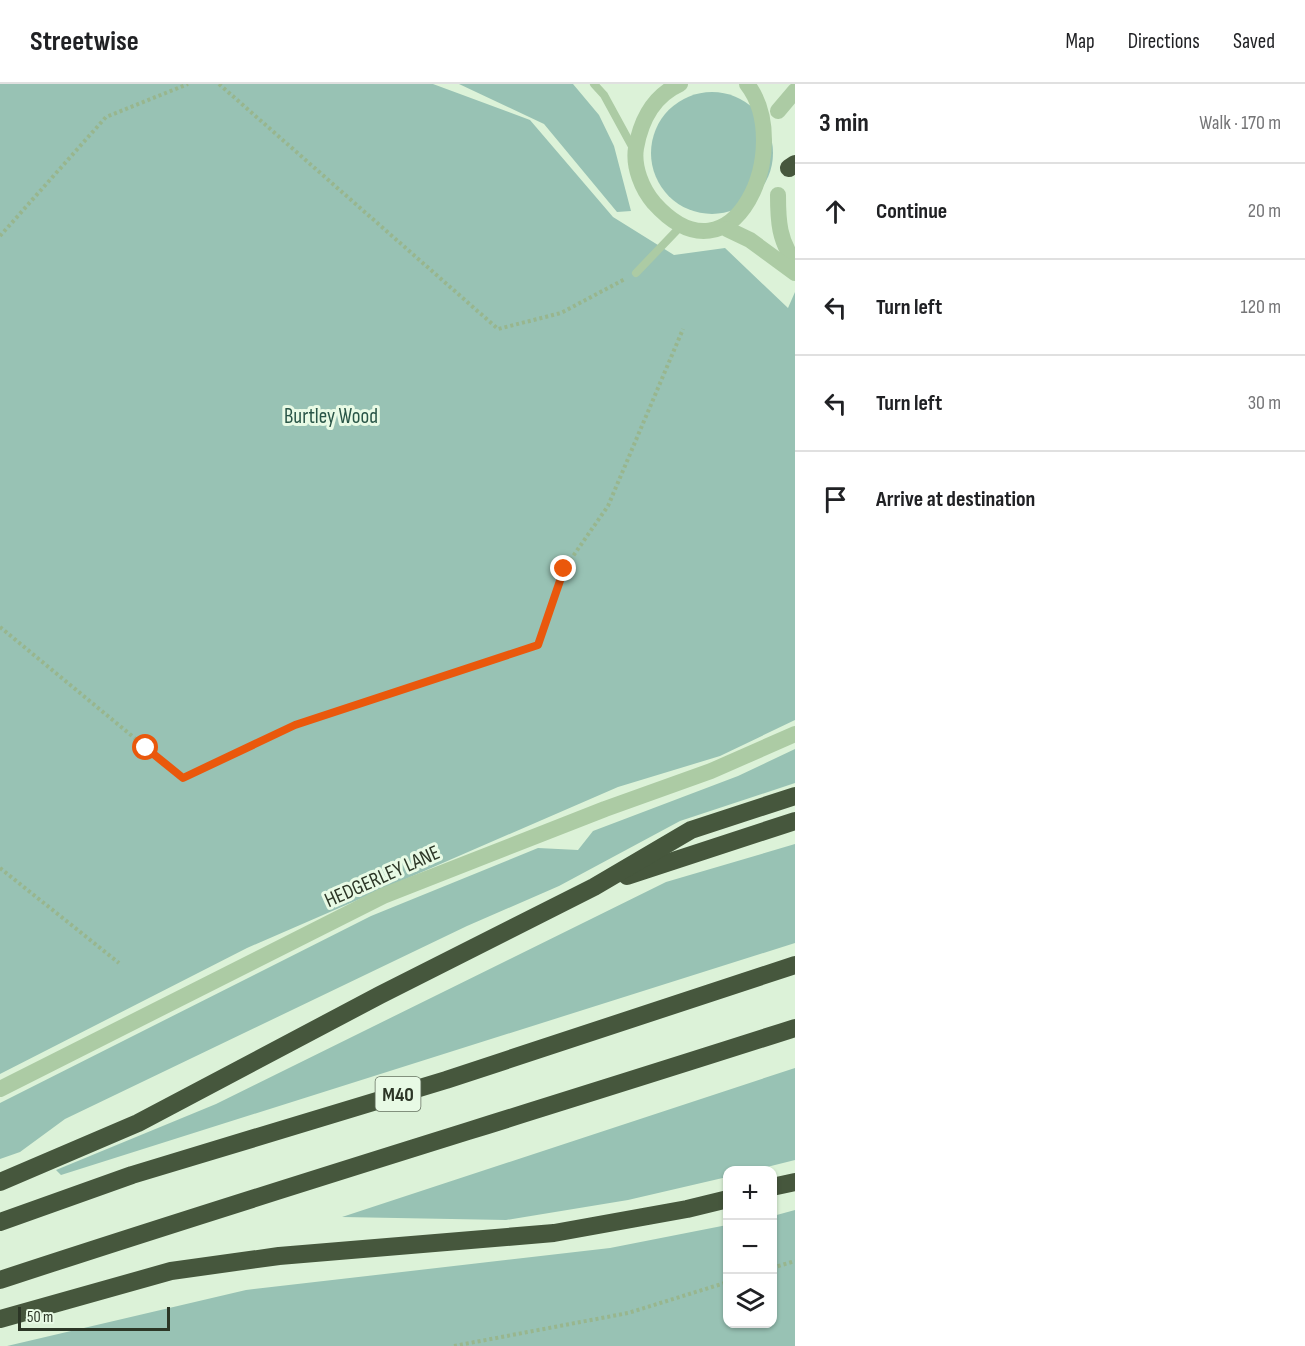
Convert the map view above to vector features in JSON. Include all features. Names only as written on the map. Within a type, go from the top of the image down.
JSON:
[{"type":"highway","points":[[0,1182],[138,1123],[381,995],[594,887],[691,830],[795,796]]},
{"type":"highway","points":[[594,887],[795,821]]},
{"type":"highway","name":"M40","points":[[0,1222],[132,1175],[446,1080],[795,965]]},
{"type":"highway","points":[[0,1280],[169,1224],[483,1128],[795,1028]]},
{"type":"highway","points":[[777,1186],[795,1182]]},
{"type":"highway","points":[[0,1318],[171,1271],[279,1256],[554,1233],[723,1200]]},
{"type":"street","points":[[680,84],[670,88],[651,106],[639,128],[635,153],[638,175],[648,196],[663,213],[682,224],[704,230],[727,229],[760,214],[778,195]]},
{"type":"street","points":[[747,84],[761,92],[778,111],[786,128]]},
{"type":"street","points":[[778,111],[795,92]]},
{"type":"street","points":[[791,160],[778,195],[778,223],[784,248],[795,262]]},
{"type":"street","points":[[727,229],[750,240],[795,273]]},
{"type":"street","name":"HEDGERLEY LANE","points":[[0,1089],[383,896],[605,809],[711,771],[795,734]]},
{"type":"lane","points":[[594,84],[607,100],[635,153]]},
{"type":"lane","points":[[636,273],[682,224]]},
{"type":"path","points":[[0,236],[106,117],[188,84]]},
{"type":"path","points":[[219,84],[498,329],[561,314],[636,273]]},
{"type":"path","points":[[0,627],[183,778],[295,725],[538,645],[564,569],[608,506],[683,329]]},
{"type":"path","points":[[0,868],[119,963]]},
{"type":"path","points":[[777,1266],[795,1261]]},
{"type":"path","points":[[454,1346],[628,1313],[723,1284]]},
{"type":"green space","name":"Burtley Wood","points":[[0,84],[433,84],[530,120],[613,217],[674,255],[725,248],[788,308],[795,292],[795,720],[720,756],[618,787],[247,948],[0,1074]]},
{"type":"green space","points":[[459,84],[573,84],[599,115],[614,146],[631,211],[617,212],[544,124]]},
{"type":"green space","points":[[712,92],[735,96],[755,110],[769,130],[773,153],[769,176],[755,196],[735,210],[712,214],[689,210],[669,196],[655,176],[651,153],[655,130],[669,110],[689,96]]},
{"type":"green space","points":[[795,749],[795,783],[680,821],[559,886],[467,926],[65,1119],[20,1152],[0,1159],[0,1103],[371,916],[538,848],[578,850],[593,831],[738,776]]},
{"type":"green space","points":[[795,844],[795,943],[61,1175],[56,1170],[216,1104],[666,882]]},
{"type":"green space","points":[[795,1068],[795,1160],[771,1166],[723,1166],[723,1178],[628,1200],[506,1220],[342,1217]]},
{"type":"green space","points":[[795,1210],[795,1346],[7,1346],[246,1290],[610,1248],[723,1226],[723,1328],[777,1328],[777,1215]]},
{"type":"route","points":[[146,748],[183,778],[295,725],[538,645],[564,569]]}]
